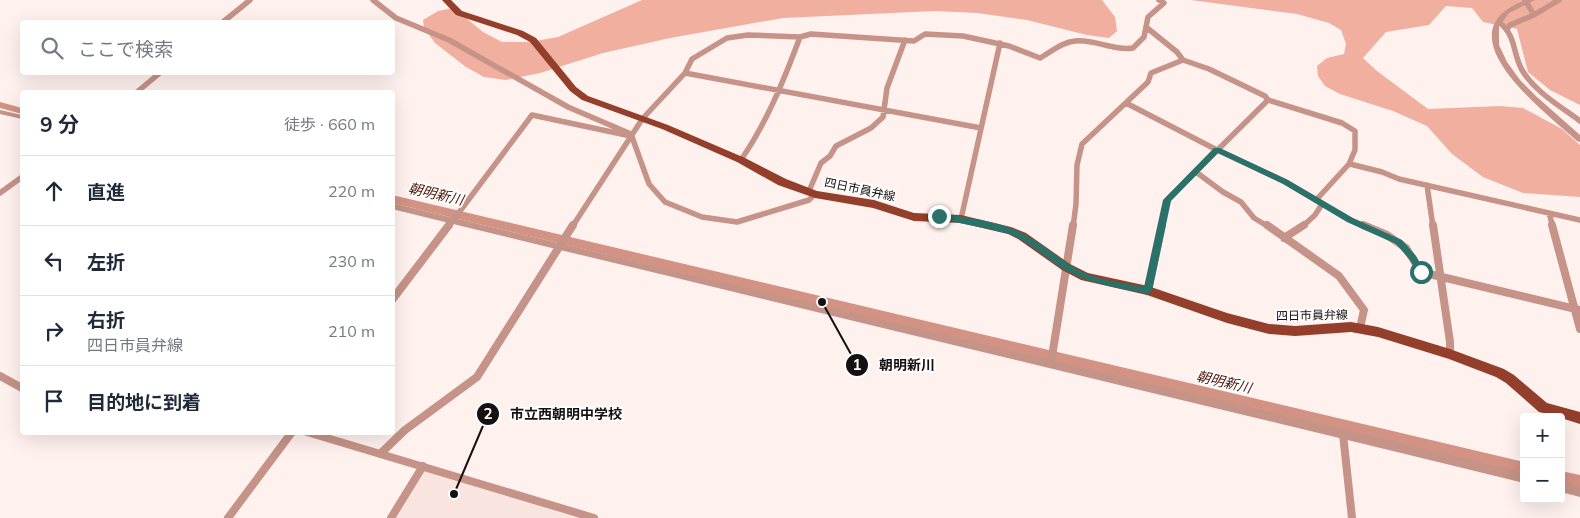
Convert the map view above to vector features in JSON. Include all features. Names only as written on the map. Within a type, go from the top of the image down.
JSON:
[{"type":"main road","name":"四日市員弁線","points":[[446,0],[459,13],[520,33],[533,40],[573,89],[585,98],[665,127],[741,160],[782,182],[832,198],[874,204],[914,217],[961,219],[1011,231],[1022,236],[1066,267],[1098,281],[1148,291],[1226,318],[1269,329],[1295,331],[1360,328],[1450,354],[1510,379],[1544,408],[1580,418]]},
{"type":"street","points":[[225,20],[250,0]]},
{"type":"street","points":[[373,0],[396,18],[449,40],[568,107],[631,134],[649,184],[665,202],[702,217],[721,221],[737,222],[809,200],[821,163],[830,156],[836,146],[871,128],[882,118],[885,111],[887,88],[905,40]]},
{"type":"street","points":[[380,454],[405,430],[477,377],[631,134],[684,73],[696,56],[727,38],[748,35],[800,37],[811,34],[853,35],[905,40],[918,39],[921,35],[925,34],[963,36],[1000,43],[1040,58],[1066,43],[1074,41],[1084,41],[1121,49],[1133,48],[1144,37],[1148,17],[1164,4],[1159,0]]},
{"type":"street","points":[[1508,28],[1510,25],[1534,15],[1559,0]]},
{"type":"street","points":[[1534,15],[1528,1],[1507,12],[1499,22],[1495,35],[1497,48],[1503,63],[1524,89],[1580,139]]},
{"type":"street","points":[[1499,22],[1508,28],[1520,68],[1541,90],[1580,121]]},
{"type":"street","points":[[1145,28],[1177,52],[1183,60],[1209,69],[1265,96],[1268,100],[1352,128],[1355,131],[1354,141],[1356,148],[1350,164],[1320,202],[1318,214],[1284,238]]},
{"type":"street","points":[[741,160],[751,147],[800,37]]},
{"type":"street","points":[[961,219],[1000,43]]},
{"type":"street","points":[[1051,359],[1066,267],[1069,260],[1077,192],[1078,152],[1082,144],[1148,82],[1150,74],[1183,60]]},
{"type":"street","points":[[684,73],[981,128]]},
{"type":"street","points":[[139,90],[157,75]]},
{"type":"street","points":[[1148,291],[1167,200],[1268,100]]},
{"type":"street","points":[[1126,102],[1217,150],[1286,182],[1350,220],[1399,242],[1410,253],[1421,272],[1577,310]]},
{"type":"street","points":[[1,112],[20,117]]},
{"type":"street","points":[[395,296],[532,114],[625,135],[631,134]]},
{"type":"street","points":[[644,117],[665,127]]},
{"type":"street","points":[[1350,164],[1427,185],[1580,220]]},
{"type":"street","points":[[1196,172],[1223,192],[1241,202],[1254,218],[1339,276],[1364,310],[1360,328]]},
{"type":"street","points":[[0,193],[20,178]]},
{"type":"street","points":[[1427,185],[1450,342],[1450,354]]},
{"type":"street","points":[[395,206],[456,216],[1051,359],[1342,434],[1520,477]]},
{"type":"street","points":[[1549,213],[1577,310],[1580,329]]},
{"type":"street","points":[[0,376],[20,387]]},
{"type":"street","points":[[1342,434],[1352,518]]},
{"type":"street","points":[[228,518],[290,435]]},
{"type":"street","points":[[319,435],[594,518]]},
{"type":"street","points":[[391,518],[423,466]]},
{"type":"street","points":[[1565,489],[1580,492]]},
{"type":"shaded area","points":[[642,0],[1102,0],[1115,17],[1117,31],[1109,38],[1087,35],[1027,20],[977,13],[935,11],[783,18],[670,38],[603,53],[540,73],[506,80],[484,77],[466,67],[435,43],[424,28],[423,20],[438,11],[454,8],[483,32],[502,42],[530,42],[558,37]]},
{"type":"shaded area","points":[[1191,0],[1580,0],[1580,105],[1550,90],[1528,72],[1517,29],[1483,22],[1472,8],[1446,6],[1429,25],[1386,32],[1363,58],[1377,71],[1428,109],[1500,106],[1523,108],[1562,129],[1580,145],[1580,197],[1523,193],[1483,177],[1452,154],[1427,126],[1393,111],[1340,94],[1325,86],[1318,76],[1317,66],[1327,58],[1344,54],[1346,44],[1341,30],[1329,23],[1297,14]]},
{"type":"shaded area","points":[[423,471],[577,518],[394,518]]},
{"type":"waterway","name":"朝明新川","points":[[0,105],[20,110]]},
{"type":"waterway","name":"朝明新川","points":[[395,200],[1520,468]]},
{"type":"waterway","name":"朝明新川","points":[[1565,479],[1580,482]]},
{"type":"place","name":"朝明新川","points":[[822,302]]},
{"type":"place","name":"市立西朝明中学校","points":[[454,494]]},
{"type":"route","points":[[939,216],[961,219],[1011,231],[1022,236],[1066,267],[1086,277],[1148,291],[1167,200],[1217,150],[1286,182],[1350,220],[1399,242],[1406,248],[1421,272]]}]
